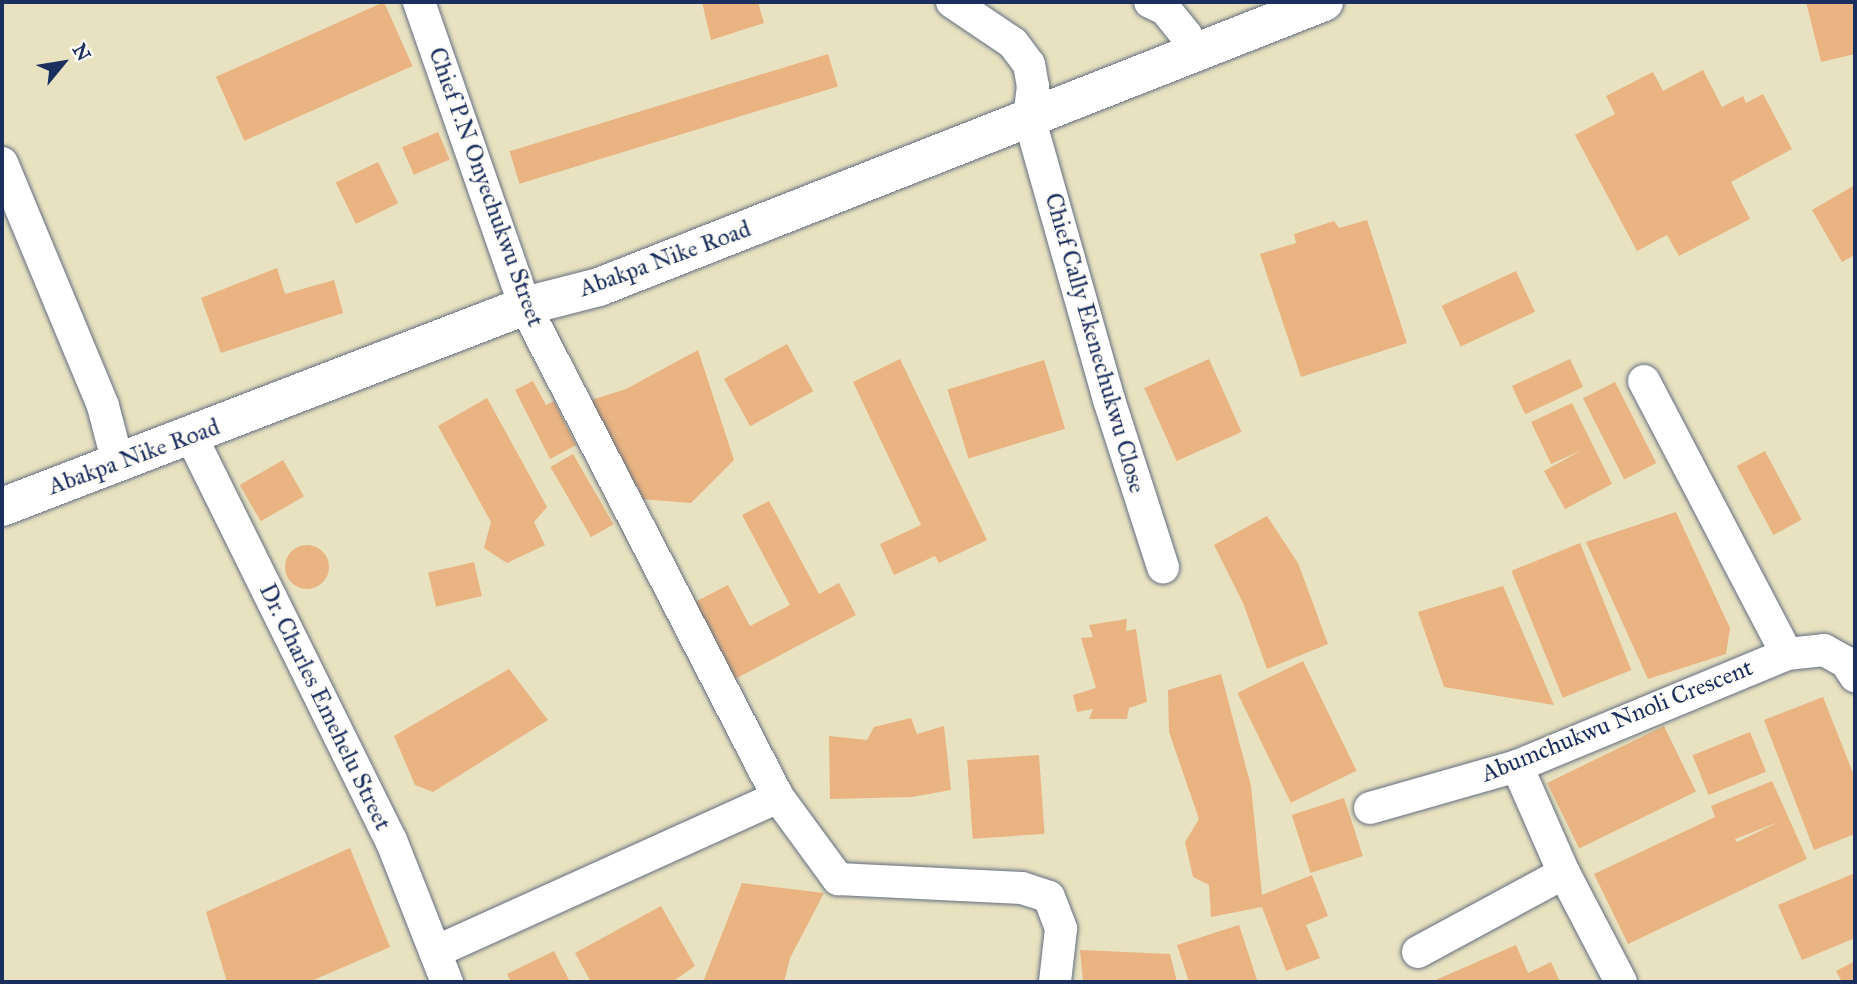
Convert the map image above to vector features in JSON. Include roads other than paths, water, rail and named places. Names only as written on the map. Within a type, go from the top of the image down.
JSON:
[{"type":"main road","name":"Abakpa Nike Road","points":[[2,507],[525,306],[599,287],[1324,2]]},
{"type":"street","name":"Chief P.N Onyechukwu Street","points":[[419,2],[525,306],[778,797],[838,879],[1023,888],[1049,897],[1061,929],[1055,982]]},
{"type":"street","points":[[952,2],[1013,43],[1029,64],[1033,86],[1029,117]]},
{"type":"street","points":[[1150,2],[1165,9],[1186,35],[1193,53]]},
{"type":"street","name":"Chief Cally Ekenechukwu Close","points":[[1029,117],[1109,400],[1163,567]]},
{"type":"street","points":[[2,163],[103,406],[118,463]]},
{"type":"street","points":[[1644,381],[1787,654]]},
{"type":"street","name":"Dr. Charles Emehelu Street","points":[[191,436],[391,840],[447,982]]},
{"type":"street","name":"Abumchukwu Nnoli Crescent","points":[[1370,808],[1517,766],[1787,654],[1824,650],[1846,662],[1855,676]]},
{"type":"street","points":[[1517,766],[1563,873],[1621,982]]},
{"type":"street","points":[[435,952],[778,797]]},
{"type":"street","points":[[1418,952],[1563,873]]}]
